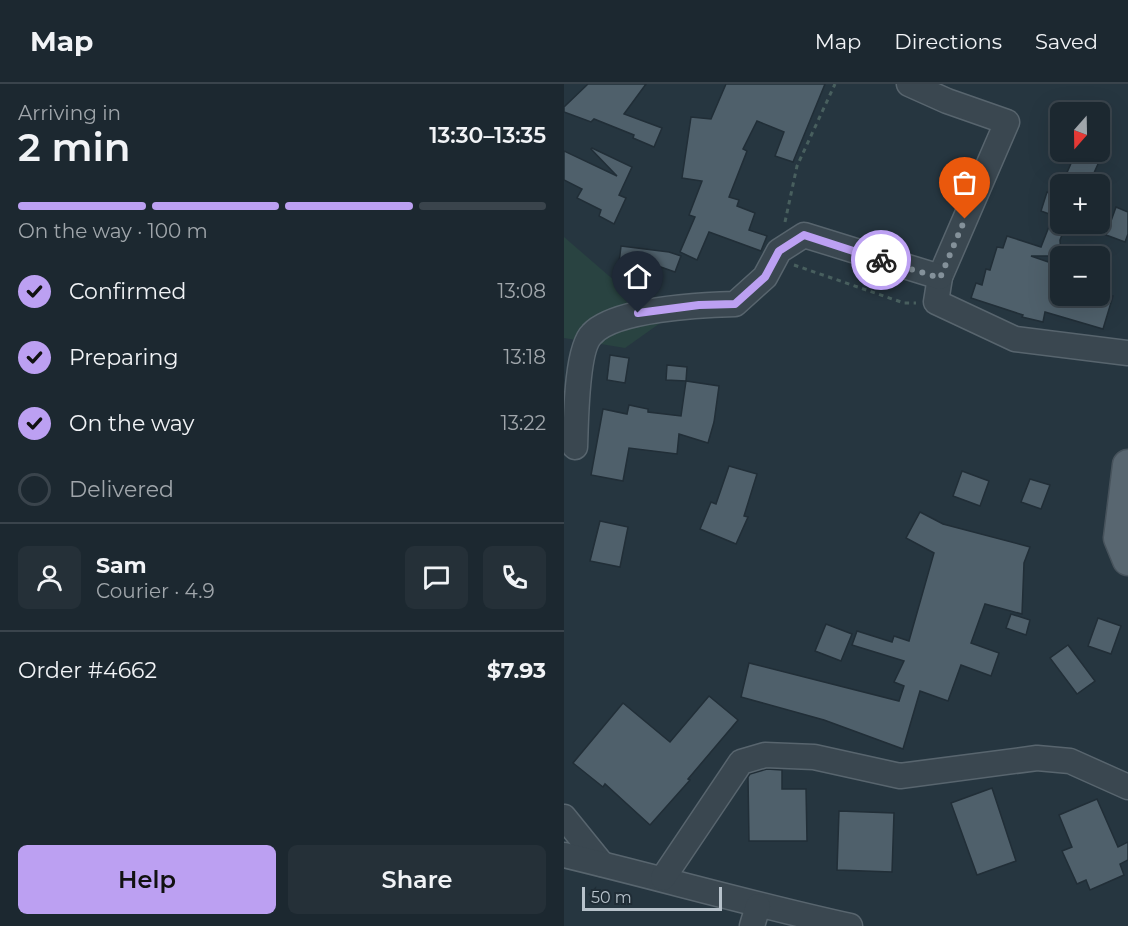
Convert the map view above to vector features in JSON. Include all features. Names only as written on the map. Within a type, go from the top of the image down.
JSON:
[{"type":"main road","points":[[1128,465],[1119,538],[1128,561]]},
{"type":"street","points":[[909,84],[947,101],[1007,122],[940,278],[936,302],[1016,339],[1128,353]]},
{"type":"street","points":[[575,447],[573,360],[591,334],[614,321],[638,313],[699,305],[735,304],[765,277],[779,251],[804,235],[940,278]]},
{"type":"street","points":[[663,878],[741,762],[765,755],[814,757],[900,776],[1037,758],[1070,760],[1128,787]]},
{"type":"street","points":[[564,817],[602,864]]},
{"type":"street","points":[[564,855],[663,878],[755,916],[850,926]]},
{"type":"green space","points":[[564,237],[631,295],[687,304],[625,348],[564,338]]},
{"type":"building","points":[[588,84],[646,84],[624,114],[662,128],[654,147],[633,138],[634,135],[594,119],[591,122],[564,112],[564,107]]},
{"type":"building","points":[[726,84],[825,84],[793,162],[775,156],[784,132],[757,121],[743,149],[747,151],[729,197],[739,200],[737,206],[755,213],[749,230],[767,236],[761,251],[709,232],[697,260],[680,252],[695,217],[689,215],[702,181],[682,178],[691,117],[711,119]]},
{"type":"building","points":[[592,148],[632,167],[619,195],[626,198],[614,224],[599,216],[601,210],[577,198],[582,189],[564,180],[564,151],[617,176]]},
{"type":"building","points":[[1072,162],[1099,162],[1093,174],[1066,174]]},
{"type":"building","points":[[1047,192],[1050,193],[1050,214],[1041,211]]},
{"type":"building","points":[[1116,207],[1128,212],[1128,234],[1125,242],[1106,235],[1110,234],[1110,224]]},
{"type":"building","points":[[1050,224],[1050,234],[1062,234],[1060,246],[1050,246],[1050,256],[1031,256],[1050,263],[1050,306],[1110,306],[1103,329],[1045,312],[1043,322],[1022,317],[1023,315],[971,298],[976,283],[982,285],[986,269],[990,270],[997,247],[1003,248],[1007,236],[1041,247]]},
{"type":"building","points":[[621,246],[669,252],[681,256],[675,272],[658,266],[655,286],[617,281]]},
{"type":"building","points":[[610,355],[629,358],[625,383],[607,380]]},
{"type":"building","points":[[667,365],[687,367],[686,381],[666,380]]},
{"type":"building","points":[[686,381],[719,386],[714,422],[708,443],[679,434],[677,454],[629,448],[623,481],[591,475],[603,409],[627,414],[629,405],[648,409],[648,412],[681,416]]},
{"type":"building","points":[[729,466],[757,474],[744,516],[748,517],[736,544],[700,529],[711,502],[716,504]]},
{"type":"building","points":[[962,471],[989,481],[980,506],[953,496]]},
{"type":"building","points":[[1030,479],[1050,485],[1041,509],[1021,502]]},
{"type":"building","points":[[920,512],[943,524],[1030,547],[1024,563],[1022,614],[985,604],[971,643],[999,653],[991,676],[961,665],[948,701],[920,691],[903,749],[824,720],[741,697],[749,663],[899,701],[904,686],[894,682],[904,661],[852,645],[857,631],[892,642],[894,636],[909,641],[934,553],[906,538]]},
{"type":"building","points":[[600,521],[628,527],[620,567],[590,561]]},
{"type":"building","points":[[1011,614],[1030,620],[1026,635],[1006,628]]},
{"type":"building","points":[[1098,618],[1121,626],[1111,654],[1088,646]]},
{"type":"building","points":[[826,624],[852,634],[841,661],[815,651]]},
{"type":"building","points":[[1068,645],[1095,681],[1077,694],[1050,658]]},
{"type":"building","points":[[709,696],[738,720],[650,825],[605,784],[603,787],[573,763],[623,703],[670,742]]},
{"type":"building","points":[[767,769],[782,770],[782,789],[806,789],[807,841],[749,841],[748,777],[750,774]]},
{"type":"building","points":[[992,788],[1016,861],[977,875],[951,803]]},
{"type":"building","points":[[1097,799],[1118,847],[1128,842],[1128,860],[1120,864],[1124,875],[1090,890],[1086,880],[1077,884],[1062,851],[1072,847],[1059,815]]},
{"type":"building","points":[[839,811],[894,813],[892,872],[837,870]]},
{"type":"way so far","points":[[881,260],[940,278],[965,219]]},
{"type":"route","points":[[638,313],[699,305],[735,304],[765,277],[779,251],[804,235],[881,260]]}]
